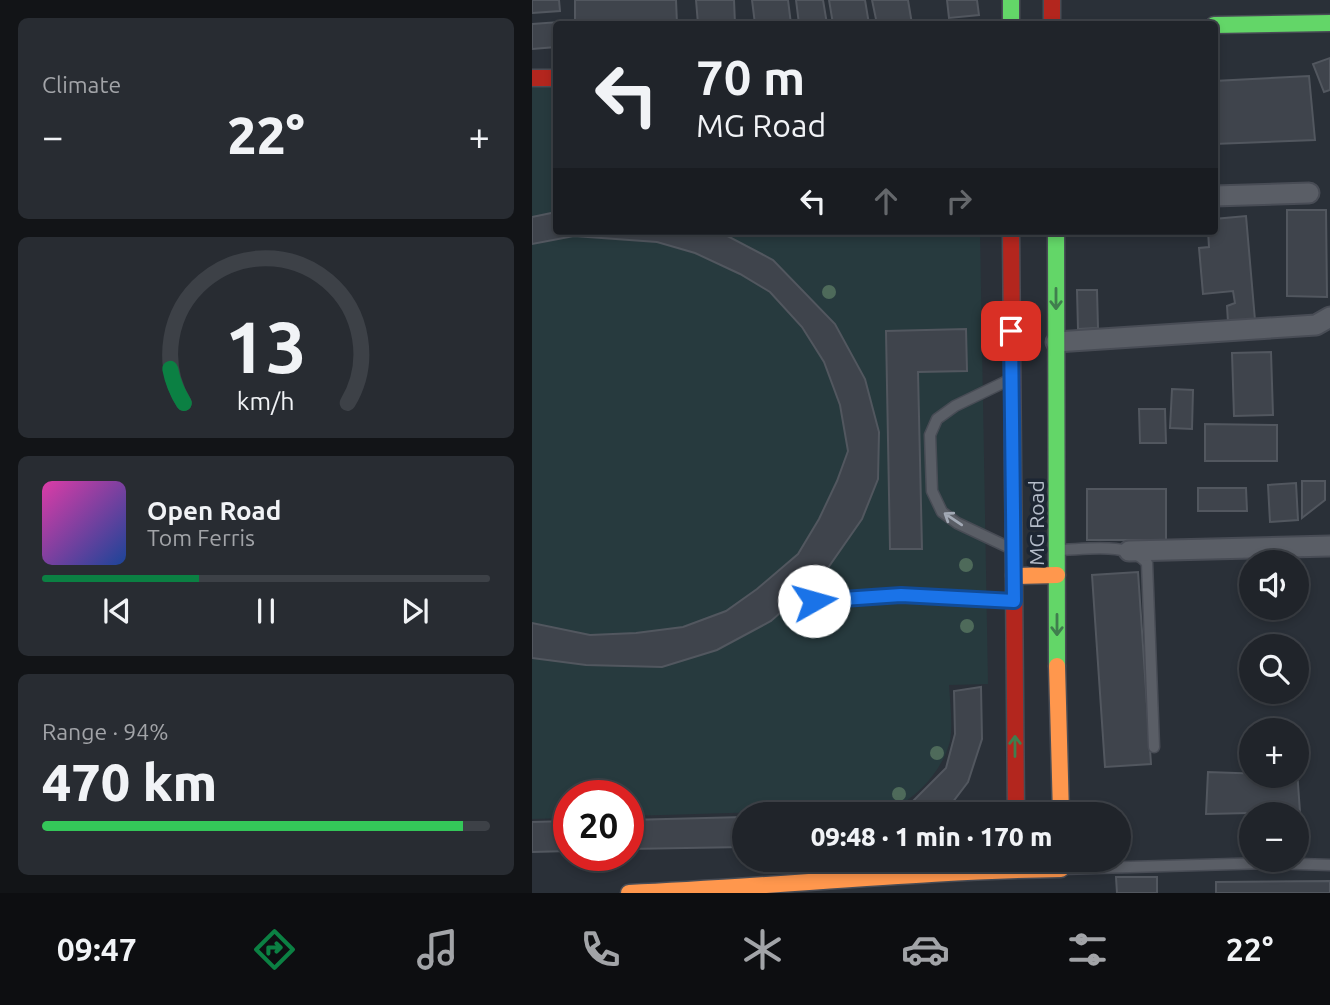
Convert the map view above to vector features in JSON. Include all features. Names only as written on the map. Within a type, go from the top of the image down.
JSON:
[{"type":"main road","points":[[1011,0],[1011,21]]},
{"type":"main road","points":[[1052,0],[1052,21]]},
{"type":"main road","points":[[1218,25],[1330,23]]},
{"type":"main road","points":[[532,79],[553,78]]},
{"type":"main road","name":"MG Road","points":[[1011,235],[1016,802]]},
{"type":"main road","name":"MG Road","points":[[1056,235],[1061,802]]},
{"type":"main road","points":[[1014,576],[1057,575]]},
{"type":"main road","points":[[629,893],[912,885],[1002,872]]},
{"type":"street","points":[[1218,196],[1309,193]]},
{"type":"street","points":[[1056,342],[1316,326],[1330,317]]},
{"type":"street","points":[[1129,551],[1330,546]]},
{"type":"lane","points":[[1012,379],[955,406],[937,419],[930,435],[932,491],[942,512],[957,523],[1014,549]]},
{"type":"lane","points":[[1057,550],[1129,551],[1140,555],[1149,574],[1154,747]]},
{"type":"lane","points":[[814,601],[901,595],[1014,601]]},
{"type":"lane","points":[[1131,868],[1268,863],[1330,865]]},
{"type":"green space","points":[[553,87],[553,235],[980,235],[988,684],[949,685],[950,741],[936,771],[921,789],[904,802],[732,802],[732,813],[644,816],[644,780],[553,780],[553,818],[532,819],[532,88]]},
{"type":"building","points":[[532,0],[559,0],[560,11],[532,13]]},
{"type":"building","points":[[575,0],[676,0],[677,21],[575,21]]},
{"type":"building","points":[[696,0],[734,0],[735,21],[698,21]]},
{"type":"building","points":[[752,0],[788,0],[791,21],[755,21]]},
{"type":"building","points":[[796,0],[823,0],[826,21],[799,21]]},
{"type":"building","points":[[829,0],[865,0],[868,21],[832,21]]},
{"type":"building","points":[[872,0],[908,0],[912,21],[876,21]]},
{"type":"building","points":[[947,0],[977,0],[979,15],[949,18]]},
{"type":"building","points":[[553,22],[553,47],[532,49],[532,24]]},
{"type":"building","points":[[1330,58],[1330,90],[1324,92],[1313,64]]},
{"type":"building","points":[[1309,76],[1315,140],[1218,144],[1218,81]]},
{"type":"building","points":[[1287,210],[1326,210],[1327,297],[1287,296]]},
{"type":"building","points":[[553,213],[553,235],[726,235],[773,260],[835,324],[865,379],[879,432],[878,479],[862,519],[823,575],[771,621],[717,650],[662,667],[586,665],[532,658],[532,623],[590,635],[683,627],[726,611],[798,554],[819,519],[848,451],[840,405],[824,362],[802,327],[770,292],[740,274],[695,253],[657,242],[574,236],[532,244],[532,217]]},
{"type":"building","points":[[1246,216],[1255,320],[1228,322],[1227,306],[1235,303],[1233,291],[1203,294],[1199,248],[1209,247],[1208,235],[1218,235],[1218,219]]},
{"type":"building","points":[[1077,290],[1097,290],[1098,328],[1078,329]]},
{"type":"building","points":[[966,329],[967,371],[918,372],[922,549],[890,549],[886,331]]},
{"type":"building","points":[[1271,352],[1273,415],[1234,416],[1232,353]]},
{"type":"building","points":[[1172,389],[1193,390],[1192,429],[1170,428]]},
{"type":"building","points":[[1139,409],[1165,409],[1166,443],[1140,443]]},
{"type":"building","points":[[1205,424],[1277,425],[1277,461],[1205,461]]},
{"type":"building","points":[[1302,481],[1325,481],[1325,500],[1302,518]]},
{"type":"building","points":[[1296,483],[1298,520],[1270,522],[1268,485]]},
{"type":"building","points":[[1198,488],[1246,488],[1247,511],[1198,511]]},
{"type":"building","points":[[1087,489],[1166,489],[1166,540],[1087,540]]},
{"type":"building","points":[[1138,572],[1151,764],[1105,767],[1092,575]]},
{"type":"building","points":[[981,687],[982,739],[968,782],[953,802],[912,802],[946,768],[955,734],[954,691]]},
{"type":"building","points":[[1208,772],[1239,773],[1239,788],[1298,788],[1299,802],[1239,802],[1239,813],[1206,814]]},
{"type":"building","points":[[732,817],[732,847],[644,849],[644,820]]},
{"type":"building","points":[[553,821],[553,851],[532,852],[532,822]]},
{"type":"building","points":[[1116,877],[1157,877],[1157,893],[1117,893]]},
{"type":"building","points":[[1330,881],[1330,893],[1216,893],[1216,882]]},
{"type":"traffic: fast","points":[[1011,0],[1011,21]]},
{"type":"traffic: fast","points":[[1218,25],[1330,23]]},
{"type":"traffic: fast","points":[[1056,235],[1057,666]]},
{"type":"traffic: slow","points":[[1014,576],[1057,575]]},
{"type":"traffic: slow","points":[[1057,666],[1061,802]]},
{"type":"traffic: slow","points":[[629,893],[980,872]]},
{"type":"traffic: jam","points":[[1052,0],[1052,21]]},
{"type":"traffic: jam","points":[[532,78],[553,78]]},
{"type":"traffic: jam","points":[[1011,235],[1016,802]]},
{"type":"route","points":[[814,601],[901,595],[1014,601],[1011,331]]}]
